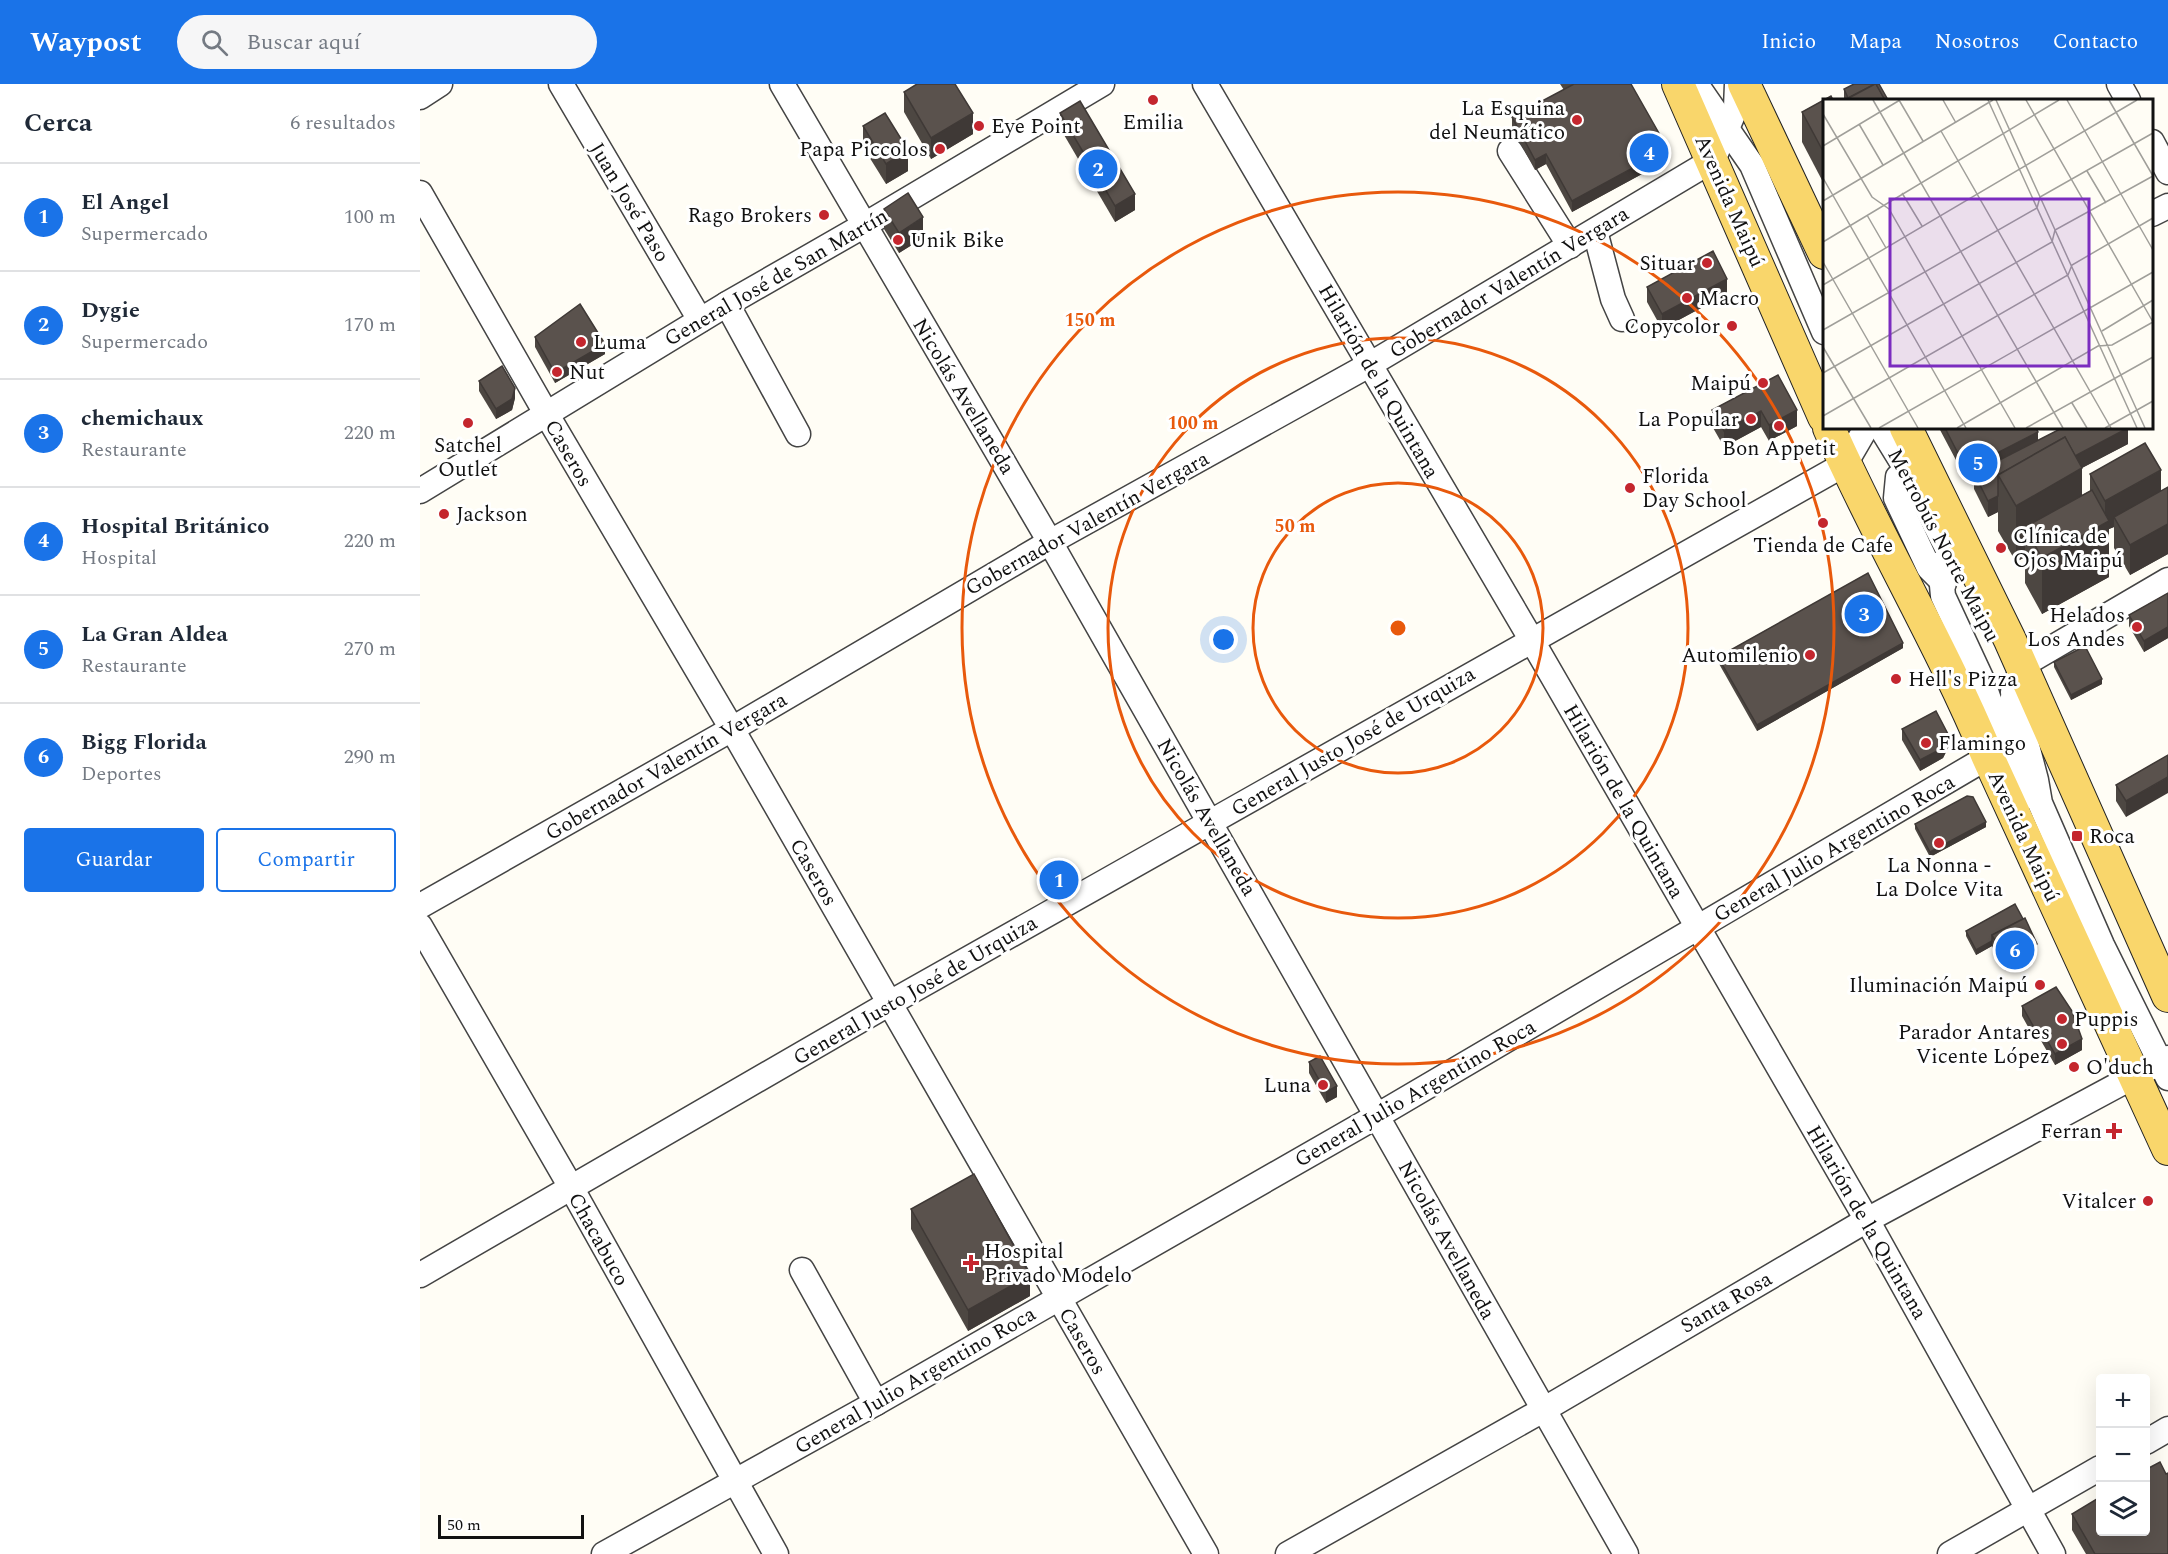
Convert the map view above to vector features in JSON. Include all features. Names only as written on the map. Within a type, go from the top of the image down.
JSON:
[{"type":"main road","name":"Avenida Maipú","points":[[1678,84],[1823,415]]},
{"type":"main road","points":[[1735,107],[1806,279]]},
{"type":"main road","name":"Avenida Maipú","points":[[1829,429],[1965,702],[1998,750],[2156,1066],[2168,1149]]},
{"type":"main road","points":[[1906,429],[2021,666],[2168,996]]},
{"type":"street","points":[[420,97],[440,84]]},
{"type":"street","name":"Juan José Paso","points":[[561,84],[700,320]]},
{"type":"street","name":"Nicolás Avellaneda","points":[[782,84],[863,226],[1050,542],[1626,1554]]},
{"type":"street","name":"General José de San Martín","points":[[420,491],[726,304],[863,226],[1102,84]]},
{"type":"street","name":"Hilarión de la Quintana","points":[[1205,84],[1531,639],[1866,1220],[2053,1554]]},
{"type":"street","points":[[1696,84],[1735,107],[1806,279],[1823,346]]},
{"type":"street","points":[[1718,84],[1744,117],[1823,329]]},
{"type":"street","points":[[1713,160],[1735,107],[1737,84]]},
{"type":"street","points":[[2119,84],[2127,99]]},
{"type":"street","points":[[2153,146],[2168,172]]},
{"type":"street","points":[[1509,152],[1570,246]]},
{"type":"street","name":"Gobernador Valentín Vergara","points":[[420,906],[732,729],[1050,542],[1369,365],[1713,160]]},
{"type":"street","name":"Caseros","points":[[420,193],[547,415],[732,729],[1206,1554]]},
{"type":"street","points":[[2153,213],[2168,206]]},
{"type":"street","points":[[1594,231],[1613,299],[1622,319]]},
{"type":"street","points":[[726,304],[798,434]]},
{"type":"street","name":"General Justo José de Urquiza","points":[[420,1275],[1531,639],[1845,464],[1868,429]]},
{"type":"street","name":"Metrobús Norte Maipu","points":[[1868,429],[1898,477],[1896,498],[1979,645],[1983,682],[1998,750]]},
{"type":"street","name":"Metrobús Norte Maipu","points":[[1868,429],[1908,472],[1999,647],[2014,696],[2040,803],[2068,840],[2156,1066],[2168,1112]]},
{"type":"street","points":[[2040,803],[2023,772],[1998,750],[2021,666],[2168,580]]},
{"type":"street","name":"General Julio Argentino Roca","points":[[604,1554],[876,1403],[1377,1116],[1998,750]]},
{"type":"street","name":"Chacabuco","points":[[420,926],[572,1189],[776,1554]]},
{"type":"street","name":"Santa Rosa","points":[[1288,1554],[1543,1410],[1866,1220],[2156,1066]]},
{"type":"street","points":[[802,1270],[876,1403]]},
{"type":"street","points":[[2150,1439],[2168,1429]]},
{"type":"street","points":[[1950,1554],[2096,1469]]},
{"type":"building","points":[[917,84],[955,84],[973,113],[931,138],[904,92]]},
{"type":"building","points":[[1574,84],[1631,84],[1660,135],[1653,157],[1572,201],[1546,154],[1535,160],[1512,117]]},
{"type":"building","points":[[1854,84],[1875,84],[1848,98],[1844,89]]},
{"type":"building","points":[[1876,84],[1884,99],[1847,99]]},
{"type":"building","points":[[1876,84],[1879,84],[1887,99],[1884,99]]},
{"type":"building","points":[[1823,100],[1823,151],[1802,112]]},
{"type":"building","points":[[1080,101],[1135,194],[1115,206],[1060,113]]},
{"type":"building","points":[[885,113],[908,150],[886,164],[863,126]]},
{"type":"building","points":[[908,193],[923,217],[899,233],[884,209]]},
{"type":"building","points":[[1713,251],[1727,279],[1662,314],[1647,287]]},
{"type":"building","points":[[580,304],[605,344],[555,373],[535,337]]},
{"type":"building","points":[[502,366],[515,388],[512,399],[496,409],[479,381]]},
{"type":"building","points":[[1778,375],[1797,410],[1769,425],[1761,411],[1724,431],[1712,410]]},
{"type":"building","points":[[1946,429],[2036,429],[2038,432],[1966,469]]},
{"type":"building","points":[[2060,429],[2126,429],[2075,456],[2065,437],[1998,475],[1998,496],[1988,501],[1974,473]]},
{"type":"building","points":[[2065,437],[2082,468],[2016,506],[1998,475]]},
{"type":"building","points":[[2145,443],[2161,470],[2105,501],[2090,474]]},
{"type":"building","points":[[2168,487],[2168,524],[2130,545],[2114,517]]},
{"type":"building","points":[[2092,490],[2109,521],[2042,558],[2025,527]]},
{"type":"building","name":"Automilenio","points":[[1868,573],[1903,643],[1757,725],[1718,657]]},
{"type":"building","points":[[2168,593],[2168,627],[2144,641],[2129,615]]},
{"type":"building","points":[[2085,646],[2102,679],[2071,695],[2054,662]]},
{"type":"building","name":"Flamingo","points":[[1936,711],[1949,736],[1943,748],[1920,760],[1902,729]]},
{"type":"building","points":[[2168,755],[2168,777],[2126,801],[2116,785]]},
{"type":"building","name":"La Nonna - La Dolce Vita","points":[[1967,796],[1973,797],[1986,822],[1930,852],[1915,824]]},
{"type":"building","points":[[2015,904],[2023,919],[1992,935],[1992,941],[1976,950],[1966,931]]},
{"type":"building","points":[[2025,918],[2037,944],[2006,960],[1992,935]]},
{"type":"building","points":[[2056,987],[2072,1011],[2082,1039],[2055,1054],[2040,1028],[2036,1031],[2022,1006]]},
{"type":"building","points":[[1320,1056],[1337,1086],[1326,1092],[1309,1062]]},
{"type":"building","name":"Hospital Privado Modelo","points":[[974,1174],[1030,1275],[968,1310],[911,1209]]},
{"type":"building","points":[[2160,1462],[2166,1474],[2168,1473],[2168,1554],[2095,1554],[2072,1514],[2096,1499],[2096,1536],[2150,1536],[2150,1467]]},
{"type":"place","name":"Emilia","points":[[1153,100]]},
{"type":"place","name":"La Esquina del Neumático","points":[[1577,120]]},
{"type":"place","name":"Eye Point","points":[[979,126]]},
{"type":"place","name":"Papa Piccolos","points":[[940,149]]},
{"type":"place","name":"Hospital Británico","points":[[1649,153]]},
{"type":"place","name":"Dygie","points":[[1098,169]]},
{"type":"place","name":"Rago Brokers","points":[[824,215]]},
{"type":"place","name":"Unik Bike","points":[[898,240]]},
{"type":"place","name":"Situar","points":[[1707,263]]},
{"type":"place","name":"Macro","points":[[1687,298]]},
{"type":"place","name":"Copycolor","points":[[1732,326]]},
{"type":"place","name":"Luma","points":[[581,342]]},
{"type":"place","name":"Nut","points":[[557,372]]},
{"type":"place","name":"Maipú","points":[[1763,383]]},
{"type":"place","name":"La Popular","points":[[1751,419]]},
{"type":"place","name":"Satchel Outlet","points":[[468,423]]},
{"type":"place","name":"Bon Appetit","points":[[1779,426]]},
{"type":"place","name":"La Gran Aldea","points":[[1978,463]]},
{"type":"place","name":"Florida Day School","points":[[1630,488]]},
{"type":"place","name":"Jackson","points":[[444,514]]},
{"type":"place","name":"Tienda de Cafe","points":[[1823,523]]},
{"type":"place","name":"Clínica de Ojos Maipú","points":[[2001,548]]},
{"type":"place","name":"chemichaux","points":[[1864,614]]},
{"type":"place","name":"Helados Los Andes","points":[[2137,627]]},
{"type":"place","name":"Automilenio","points":[[1810,655]]},
{"type":"place","name":"Hell's Pizza","points":[[1896,679]]},
{"type":"place","name":"Flamingo","points":[[1926,743]]},
{"type":"place","name":"Roca","points":[[2077,836]]},
{"type":"place","name":"La Nonna - La Dolce Vita","points":[[1939,843]]},
{"type":"place","name":"El Angel","points":[[1059,880]]},
{"type":"place","name":"Bigg Florida","points":[[2015,950]]},
{"type":"place","name":"Iluminación Maipú","points":[[2040,985]]},
{"type":"place","name":"Puppis","points":[[2062,1019]]},
{"type":"place","name":"Parador Antares Vicente López","points":[[2062,1044]]},
{"type":"place","name":"O'duch","points":[[2074,1067]]},
{"type":"place","name":"Luna","points":[[1323,1085]]},
{"type":"place","name":"Ferran","points":[[2114,1131]]},
{"type":"place","name":"Vitalcer","points":[[2148,1201]]},
{"type":"place","name":"Hospital Privado Modelo","points":[[971,1263]]}]
